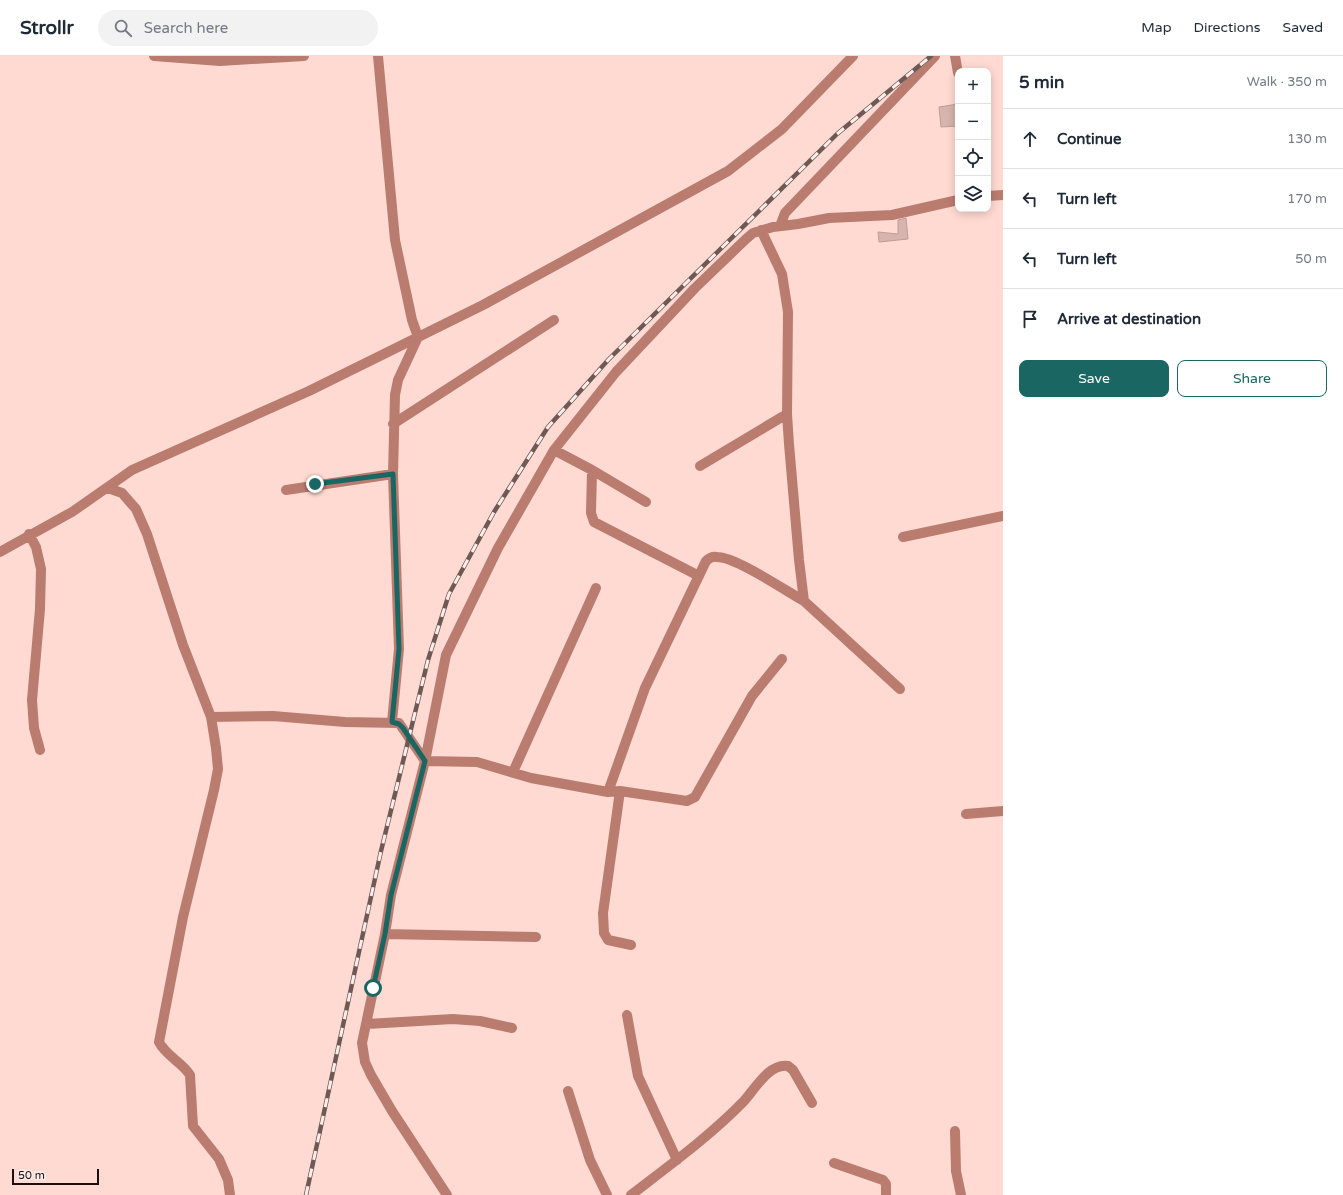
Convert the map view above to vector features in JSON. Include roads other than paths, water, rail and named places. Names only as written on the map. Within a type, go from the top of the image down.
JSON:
[{"type":"street","points":[[154,56],[220,61],[304,56]]},
{"type":"street","points":[[378,56],[396,240],[412,320],[418,337],[398,380],[394,395],[393,474],[399,649],[392,722]]},
{"type":"street","points":[[0,552],[29,534],[72,512],[132,470],[309,391],[418,337],[483,304],[728,171],[782,128],[853,56]]},
{"type":"street","points":[[780,226],[786,213],[935,56]]},
{"type":"street","points":[[955,56],[957,68]]},
{"type":"street","points":[[991,196],[1003,195]]},
{"type":"street","points":[[446,1195],[392,1111],[365,1062],[362,1043],[385,934],[391,895],[425,761],[446,655],[467,615],[476,590],[554,450],[616,372],[729,254],[753,233],[780,226],[829,218],[892,216],[955,201]]},
{"type":"street","points":[[761,230],[782,274],[786,292],[788,312],[787,414],[804,602]]},
{"type":"street","points":[[393,424],[554,320]]},
{"type":"street","points":[[700,466],[787,414]]},
{"type":"street","points":[[554,450],[592,470],[646,502]]},
{"type":"street","points":[[592,470],[591,513],[594,522],[699,576]]},
{"type":"street","points":[[286,490],[393,474]]},
{"type":"street","points":[[108,488],[122,493],[136,509],[147,534],[183,645],[211,717],[218,769],[182,917],[159,1042],[162,1048],[187,1069],[190,1075],[193,1126],[219,1159],[228,1180],[230,1195]]},
{"type":"street","points":[[903,537],[1003,516]]},
{"type":"street","points":[[29,534],[38,552],[41,569],[40,609],[32,700],[34,728],[40,750]]},
{"type":"street","points":[[608,792],[645,688],[706,561],[710,558],[720,557],[757,574],[804,602],[900,689]]},
{"type":"street","points":[[513,772],[596,588]]},
{"type":"street","points":[[425,761],[477,762],[531,778],[608,792],[620,792],[683,801],[692,800],[752,696],[782,659]]},
{"type":"street","points":[[211,717],[273,716],[345,722],[392,722],[399,724],[403,728],[425,761]]},
{"type":"street","points":[[620,792],[603,913],[604,933],[608,940],[631,946]]},
{"type":"street","points":[[966,814],[1003,810]]},
{"type":"street","points":[[385,934],[536,938]]},
{"type":"street","points":[[627,1015],[638,1076],[677,1160]]},
{"type":"street","points":[[367,1024],[454,1019],[480,1021],[512,1028]]},
{"type":"street","points":[[631,1195],[677,1160],[729,1116],[766,1075],[776,1067],[788,1066],[792,1070],[812,1103]]},
{"type":"street","points":[[568,1091],[590,1160],[607,1195]]},
{"type":"street","points":[[955,1130],[956,1172],[961,1195]]},
{"type":"street","points":[[834,1163],[883,1180],[886,1184],[886,1195]]},
{"type":"railway","points":[[306,1195],[381,851],[428,660],[449,594],[494,512],[548,427],[609,359],[837,134],[931,56]]}]
